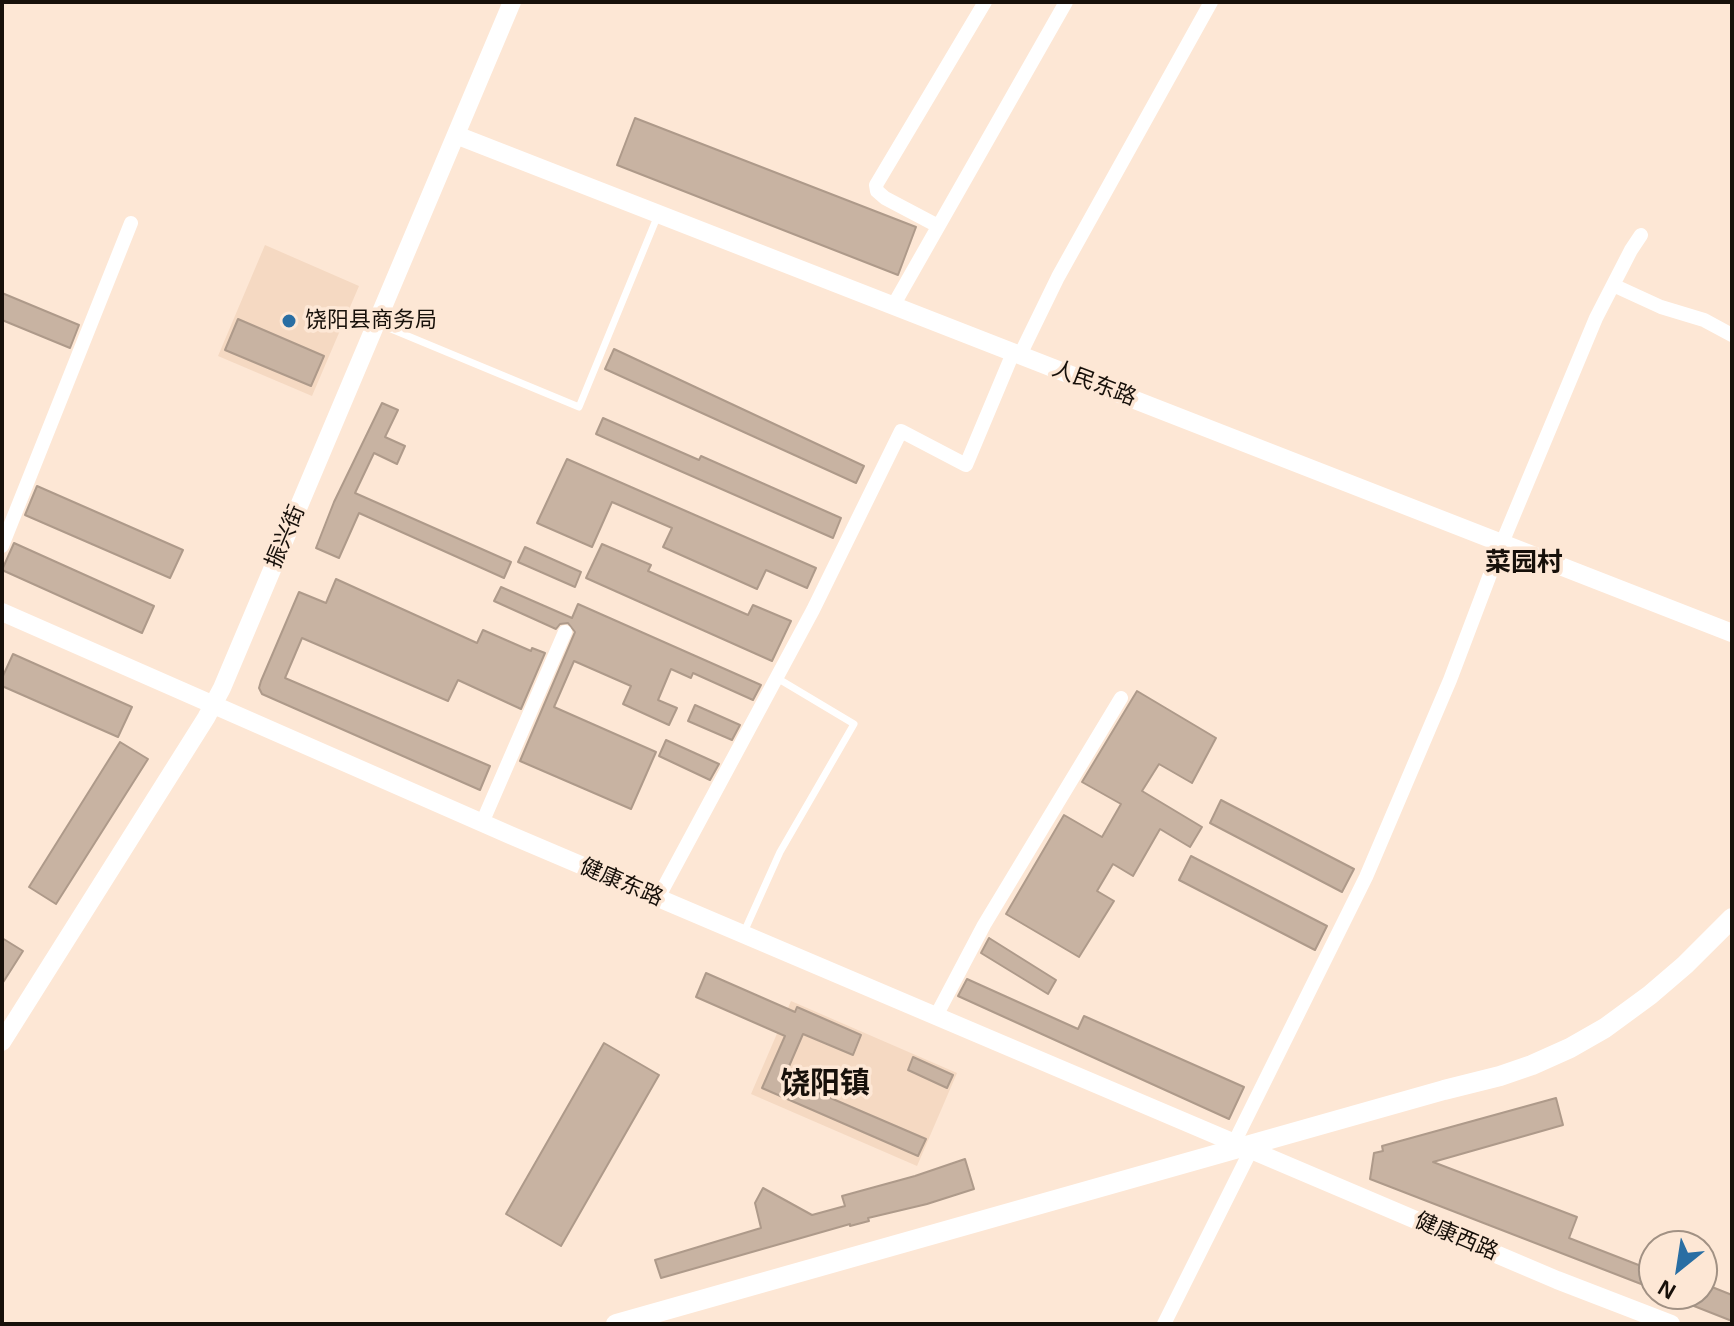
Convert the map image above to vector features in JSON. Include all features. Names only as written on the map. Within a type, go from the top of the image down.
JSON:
[{"type":"main road","points":[[616,1324],[1500,1076],[1570,1048],[1605,1028],[1685,965],[1732,918]]},
{"type":"street","name":"振兴街","points":[[2,1042],[214,705],[512,2]]},
{"type":"street","points":[[938,226],[885,198],[877,191],[876,185],[985,2]]},
{"type":"street","points":[[893,306],[1066,2]]},
{"type":"street","points":[[658,898],[777,678],[901,431],[966,465],[1017,354],[1211,2]]},
{"type":"street","name":"人民东路","points":[[456,135],[1732,633]]},
{"type":"street","points":[[2,546],[131,223]]},
{"type":"street","points":[[1164,1324],[1366,877],[1450,680],[1502,543],[1596,318],[1641,235]]},
{"type":"street","points":[[1613,285],[1661,307],[1704,320],[1732,335]]},
{"type":"street","name":"健康东路","points":[[2,612],[482,823],[1243,1147]]},
{"type":"street","points":[[482,823],[565,632]]},
{"type":"street","points":[[936,1016],[984,925],[1121,698]]},
{"type":"street","name":"健康西路","points":[[1243,1147],[1557,1280],[1671,1324]]},
{"type":"lane","points":[[377,323],[579,407],[658,214]]},
{"type":"lane","points":[[743,934],[780,852],[854,724],[777,678]]},
{"type":"shaded area","name":"饶阳县商务局","points":[[265,245],[359,286],[312,396],[218,356]]},
{"type":"shaded area","points":[[791,1001],[957,1073],[917,1166],[751,1094]]},
{"type":"building","points":[[635,118],[916,227],[898,275],[617,165]]},
{"type":"building","points":[[2,293],[79,325],[70,348],[2,320]]},
{"type":"building","points":[[238,319],[324,356],[311,386],[225,350]]},
{"type":"building","points":[[614,349],[864,466],[856,483],[605,369]]},
{"type":"building","points":[[382,403],[398,410],[385,437],[405,446],[397,464],[374,453],[355,493],[511,562],[504,578],[359,513],[339,558],[316,548],[334,502]]},
{"type":"building","points":[[603,418],[699,460],[701,456],[841,518],[833,538],[596,434]]},
{"type":"building","points":[[567,459],[816,568],[807,588],[766,570],[757,589],[663,547],[672,528],[612,502],[592,547],[537,523]]},
{"type":"building","points":[[37,486],[183,550],[170,578],[25,515]]},
{"type":"building","points":[[14,543],[154,606],[142,633],[2,570]]},
{"type":"building","points":[[602,544],[651,565],[648,571],[748,615],[753,605],[791,621],[772,661],[586,578]]},
{"type":"building","points":[[525,547],[581,572],[575,587],[518,562]]},
{"type":"building","points":[[336,579],[477,643],[483,630],[531,651],[532,648],[545,653],[521,709],[458,680],[448,701],[302,638],[285,678],[490,766],[480,790],[262,694],[259,688],[261,681],[299,592],[326,603]]},
{"type":"building","points":[[501,587],[572,618],[578,604],[761,685],[753,700],[693,673],[691,678],[671,669],[658,700],[677,708],[669,725],[623,704],[631,686],[574,661],[554,707],[656,752],[631,809],[520,761],[575,632],[568,623],[560,624],[556,629],[494,601]]},
{"type":"building","points":[[13,654],[132,707],[118,737],[2,686],[2,678]]},
{"type":"building","points":[[1137,691],[1216,738],[1192,783],[1159,764],[1142,791],[1202,827],[1190,847],[1160,829],[1133,876],[1113,864],[1097,891],[1114,901],[1079,957],[1006,914],[1064,815],[1102,837],[1121,804],[1082,782]]},
{"type":"building","points":[[695,705],[740,725],[732,740],[688,721]]},
{"type":"building","points":[[666,740],[719,764],[710,780],[659,756]]},
{"type":"building","points":[[120,742],[148,759],[56,904],[29,887]]},
{"type":"building","points":[[1221,800],[1354,869],[1342,892],[1210,823]]},
{"type":"building","points":[[1191,856],[1327,926],[1315,950],[1179,880]]},
{"type":"building","points":[[2,938],[23,951],[2,984]]},
{"type":"building","points":[[989,938],[1056,980],[1048,994],[981,953]]},
{"type":"building","points":[[706,973],[795,1012],[797,1007],[861,1035],[853,1055],[803,1034],[784,1078],[926,1139],[918,1156],[762,1088],[785,1036],[696,997]]},
{"type":"building","points":[[967,979],[1078,1029],[1084,1016],[1244,1087],[1229,1119],[958,996]]},
{"type":"building","points":[[604,1043],[659,1075],[561,1246],[506,1214]]},
{"type":"building","points":[[913,1057],[953,1075],[947,1088],[908,1070]]},
{"type":"building","points":[[1556,1098],[1563,1125],[1433,1162],[1577,1217],[1569,1238],[1638,1265],[1638,1283],[1370,1179],[1374,1153],[1383,1151],[1382,1146]]},
{"type":"building","points":[[965,1159],[974,1189],[661,1278],[655,1260],[761,1228],[755,1203],[763,1188],[812,1215],[845,1206],[842,1196]]},
{"type":"building","points":[[1718,1289],[1732,1295],[1732,1321],[1704,1310],[1718,1310]]},
{"type":"place","name":"饶阳县商务局","points":[[289,321]]},
{"type":"district","name":"菜园村","points":[[1524,564]]},
{"type":"district","name":"饶阳镇","points":[[825,1085]]}]
